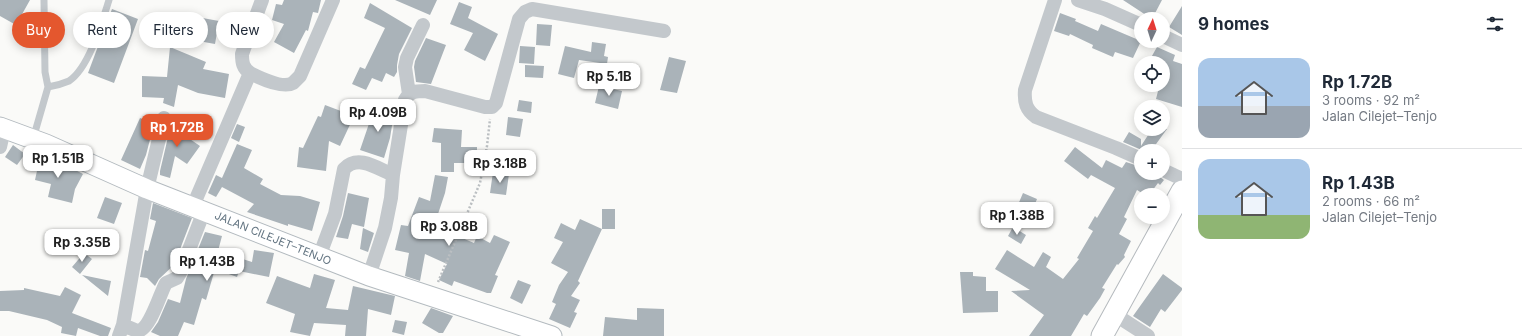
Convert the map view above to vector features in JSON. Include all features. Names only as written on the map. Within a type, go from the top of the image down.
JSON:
[{"type":"main road","name":"JALAN CILEJET–TENJO","points":[[2,128],[33,139],[147,189],[369,276],[432,295],[552,336]]},
{"type":"main road","points":[[1102,336],[1182,191]]},
{"type":"street","points":[[262,0],[242,54],[242,63],[245,69],[250,73],[265,80],[283,85],[292,84],[300,76],[333,0]]},
{"type":"street","points":[[1056,0],[1025,90],[1024,99],[1027,109],[1036,117],[1134,156]]},
{"type":"street","points":[[1078,0],[1105,9],[1134,22]]},
{"type":"street","points":[[369,276],[385,228],[391,198],[393,175],[405,100],[409,94],[415,91],[425,91],[485,107],[492,107],[496,103],[520,19],[525,12],[532,9],[664,31]]},
{"type":"street","points":[[409,94],[405,68],[407,58],[423,25]]},
{"type":"street","points":[[1170,39],[1182,45]]},
{"type":"street","points":[[164,118],[147,189],[121,331],[137,331],[143,329],[156,308],[166,283],[177,278],[180,273],[198,208],[250,73]]},
{"type":"street","points":[[0,147],[2,128]]},
{"type":"street","points":[[319,257],[336,214],[344,169],[353,161],[361,162],[393,175]]},
{"type":"street","points":[[1170,173],[1182,179]]},
{"type":"street","points":[[1114,314],[1148,336]]},
{"type":"lane","points":[[33,139],[48,87],[45,72],[44,0]]},
{"type":"lane","points":[[48,87],[70,80],[83,66],[109,0]]},
{"type":"path","points":[[432,295],[480,183],[492,107]]},
{"type":"building","points":[[0,0],[30,0],[23,12],[12,12],[12,23],[0,16]]},
{"type":"building","points":[[284,0],[321,0],[318,13],[313,12],[308,31],[306,30],[294,53],[274,42],[284,24],[274,21],[274,12],[276,4],[282,5]]},
{"type":"building","points":[[395,0],[437,0],[430,15]]},
{"type":"building","points":[[1123,0],[1162,0],[1156,12],[1141,12]]},
{"type":"building","points":[[459,2],[472,7],[468,18],[498,34],[485,61],[464,50],[473,33],[450,24]]},
{"type":"building","points":[[370,3],[412,28],[399,54],[397,72],[394,77],[386,73],[382,82],[372,78],[366,90],[352,84],[360,67],[365,69],[385,28],[364,18]]},
{"type":"building","points":[[1182,6],[1182,35],[1170,28]]},
{"type":"building","points":[[112,9],[120,12],[111,12]]},
{"type":"building","points":[[1060,13],[1076,19],[1075,21],[1098,31],[1101,24],[1134,38],[1134,48],[1138,48],[1133,58],[1115,52],[1113,57],[1092,48],[1093,45],[1070,34],[1069,36],[1054,31]]},
{"type":"building","points":[[131,16],[138,19],[131,38]]},
{"type":"building","points":[[208,19],[216,20],[215,44],[208,43]]},
{"type":"building","points":[[537,24],[552,25],[550,46],[536,45]]},
{"type":"building","points":[[426,38],[446,45],[431,84],[416,82],[414,67],[415,61]]},
{"type":"building","points":[[592,42],[606,44],[604,56],[608,57],[607,64],[579,60],[574,78],[558,74],[565,46],[591,52]]},
{"type":"building","points":[[520,46],[535,47],[534,64],[519,63]]},
{"type":"building","points":[[97,48],[127,48],[114,83],[88,73]]},
{"type":"building","points":[[170,48],[206,62],[203,69],[229,74],[225,98],[198,93],[178,85],[174,107],[163,103],[164,98],[142,97],[142,76],[167,77]]},
{"type":"building","points":[[1156,48],[1159,48],[1175,55],[1173,61],[1182,64],[1182,107],[1170,103],[1170,100],[1156,99],[1158,92],[1170,92],[1170,56],[1152,56]]},
{"type":"building","points":[[669,57],[686,61],[677,93],[660,90]]},
{"type":"building","points":[[525,65],[544,66],[543,78],[525,77]]},
{"type":"building","points":[[599,86],[622,91],[618,109],[595,103]]},
{"type":"building","points":[[519,100],[532,102],[531,113],[517,111]]},
{"type":"building","points":[[325,105],[354,116],[340,146],[329,141],[326,171],[297,167],[299,147],[303,148],[318,116],[321,117]]},
{"type":"building","points":[[374,109],[394,113],[390,138],[384,158],[360,150]]},
{"type":"building","points":[[173,116],[186,122],[181,133],[200,146],[187,164],[175,156],[170,178],[160,175],[160,171]]},
{"type":"building","points":[[508,117],[523,119],[520,137],[506,135]]},
{"type":"building","points":[[140,118],[154,124],[146,155],[140,169],[121,160]]},
{"type":"building","points":[[237,124],[245,127],[239,142],[231,138]]},
{"type":"building","points":[[434,128],[462,130],[461,147],[477,147],[477,163],[454,163],[454,172],[441,172],[441,143],[432,142]]},
{"type":"building","points":[[1129,132],[1141,139],[1141,144],[1134,144],[1134,147],[1123,142]]},
{"type":"building","points":[[1147,136],[1162,136],[1156,144],[1142,144]]},
{"type":"building","points":[[237,144],[252,150],[244,168],[263,179],[260,184],[281,195],[300,196],[320,202],[312,231],[288,224],[288,226],[247,212],[254,204],[222,187],[216,197],[208,193],[216,175],[222,178]]},
{"type":"building","points":[[13,145],[25,154],[17,165],[5,157]]},
{"type":"building","points":[[1075,147],[1102,168],[1106,160],[1122,168],[1126,162],[1134,165],[1134,180],[1164,180],[1160,185],[1158,183],[1154,188],[1134,188],[1134,196],[1124,217],[1127,219],[1119,234],[1131,241],[1124,255],[1125,257],[1118,265],[1117,264],[1102,288],[1105,289],[1100,298],[1087,316],[1084,314],[1071,336],[1029,336],[1044,315],[1011,291],[1030,290],[995,269],[1007,250],[1034,267],[1043,252],[1051,257],[1046,267],[1063,279],[1079,259],[1077,258],[1093,231],[1088,228],[1095,216],[1097,218],[1115,188],[1091,175],[1088,179],[1064,161]]},
{"type":"building","points":[[40,157],[56,160],[83,174],[75,189],[72,203],[48,197],[51,184],[35,180]]},
{"type":"building","points":[[493,172],[509,174],[506,195],[490,193]]},
{"type":"building","points":[[435,175],[448,177],[445,193],[434,226],[474,243],[477,236],[490,243],[494,235],[510,242],[495,275],[498,276],[491,293],[487,293],[454,281],[452,286],[439,280],[447,264],[425,254],[420,281],[405,276],[409,253],[395,250],[401,225],[408,226],[419,197],[430,201]]},
{"type":"building","points":[[348,193],[369,198],[364,227],[352,224],[348,239],[336,237],[343,216]]},
{"type":"building","points":[[1023,193],[1037,199],[1031,214],[1017,207]]},
{"type":"building","points":[[105,197],[122,203],[114,224],[97,218]]},
{"type":"building","points":[[153,203],[192,218],[174,265],[159,279],[155,286],[147,278],[140,277],[145,250],[148,251],[156,221],[150,219]]},
{"type":"building","points":[[602,209],[615,209],[615,229],[602,229]]},
{"type":"building","points":[[580,219],[602,229],[578,281],[580,283],[571,296],[580,300],[574,312],[577,313],[570,328],[549,319],[556,304],[552,302],[559,285],[568,272],[551,263],[563,242],[554,238],[561,223],[575,230]]},
{"type":"building","points":[[1013,227],[1026,235],[1021,244],[1008,236]]},
{"type":"building","points":[[363,228],[374,233],[368,252],[360,249]]},
{"type":"building","points":[[205,232],[222,236],[218,251],[252,262],[254,250],[274,253],[269,277],[239,271],[237,277],[215,269],[206,300],[202,298],[194,325],[184,322],[178,336],[160,336],[151,332],[158,322],[168,299],[180,303],[186,279]]},
{"type":"building","points":[[84,253],[92,259],[80,274],[72,267]]},
{"type":"building","points":[[960,272],[973,272],[973,276],[986,277],[986,291],[998,291],[998,312],[963,313]]},
{"type":"building","points":[[314,274],[335,280],[326,308],[348,310],[353,286],[395,296],[391,315],[368,309],[366,336],[345,336],[346,325],[314,323],[310,336],[290,332],[295,314],[266,303],[277,276],[310,288]]},
{"type":"building","points":[[1163,274],[1182,288],[1182,290],[1165,312],[1161,309],[1150,327],[1133,316]]},
{"type":"building","points":[[82,275],[111,281],[108,296]]},
{"type":"building","points":[[518,280],[531,285],[522,304],[510,298]]},
{"type":"building","points":[[65,287],[81,295],[72,313],[111,328],[108,336],[100,336],[78,328],[76,336],[61,333],[62,327],[47,320],[9,311],[0,311],[0,291],[24,290],[24,288],[60,296]]},
{"type":"building","points":[[431,308],[453,316],[443,333],[439,333],[422,323]]},
{"type":"building","points":[[637,308],[664,309],[664,336],[603,336],[605,317],[637,320]]},
{"type":"building","points":[[395,320],[407,322],[404,335],[392,332]]}]
